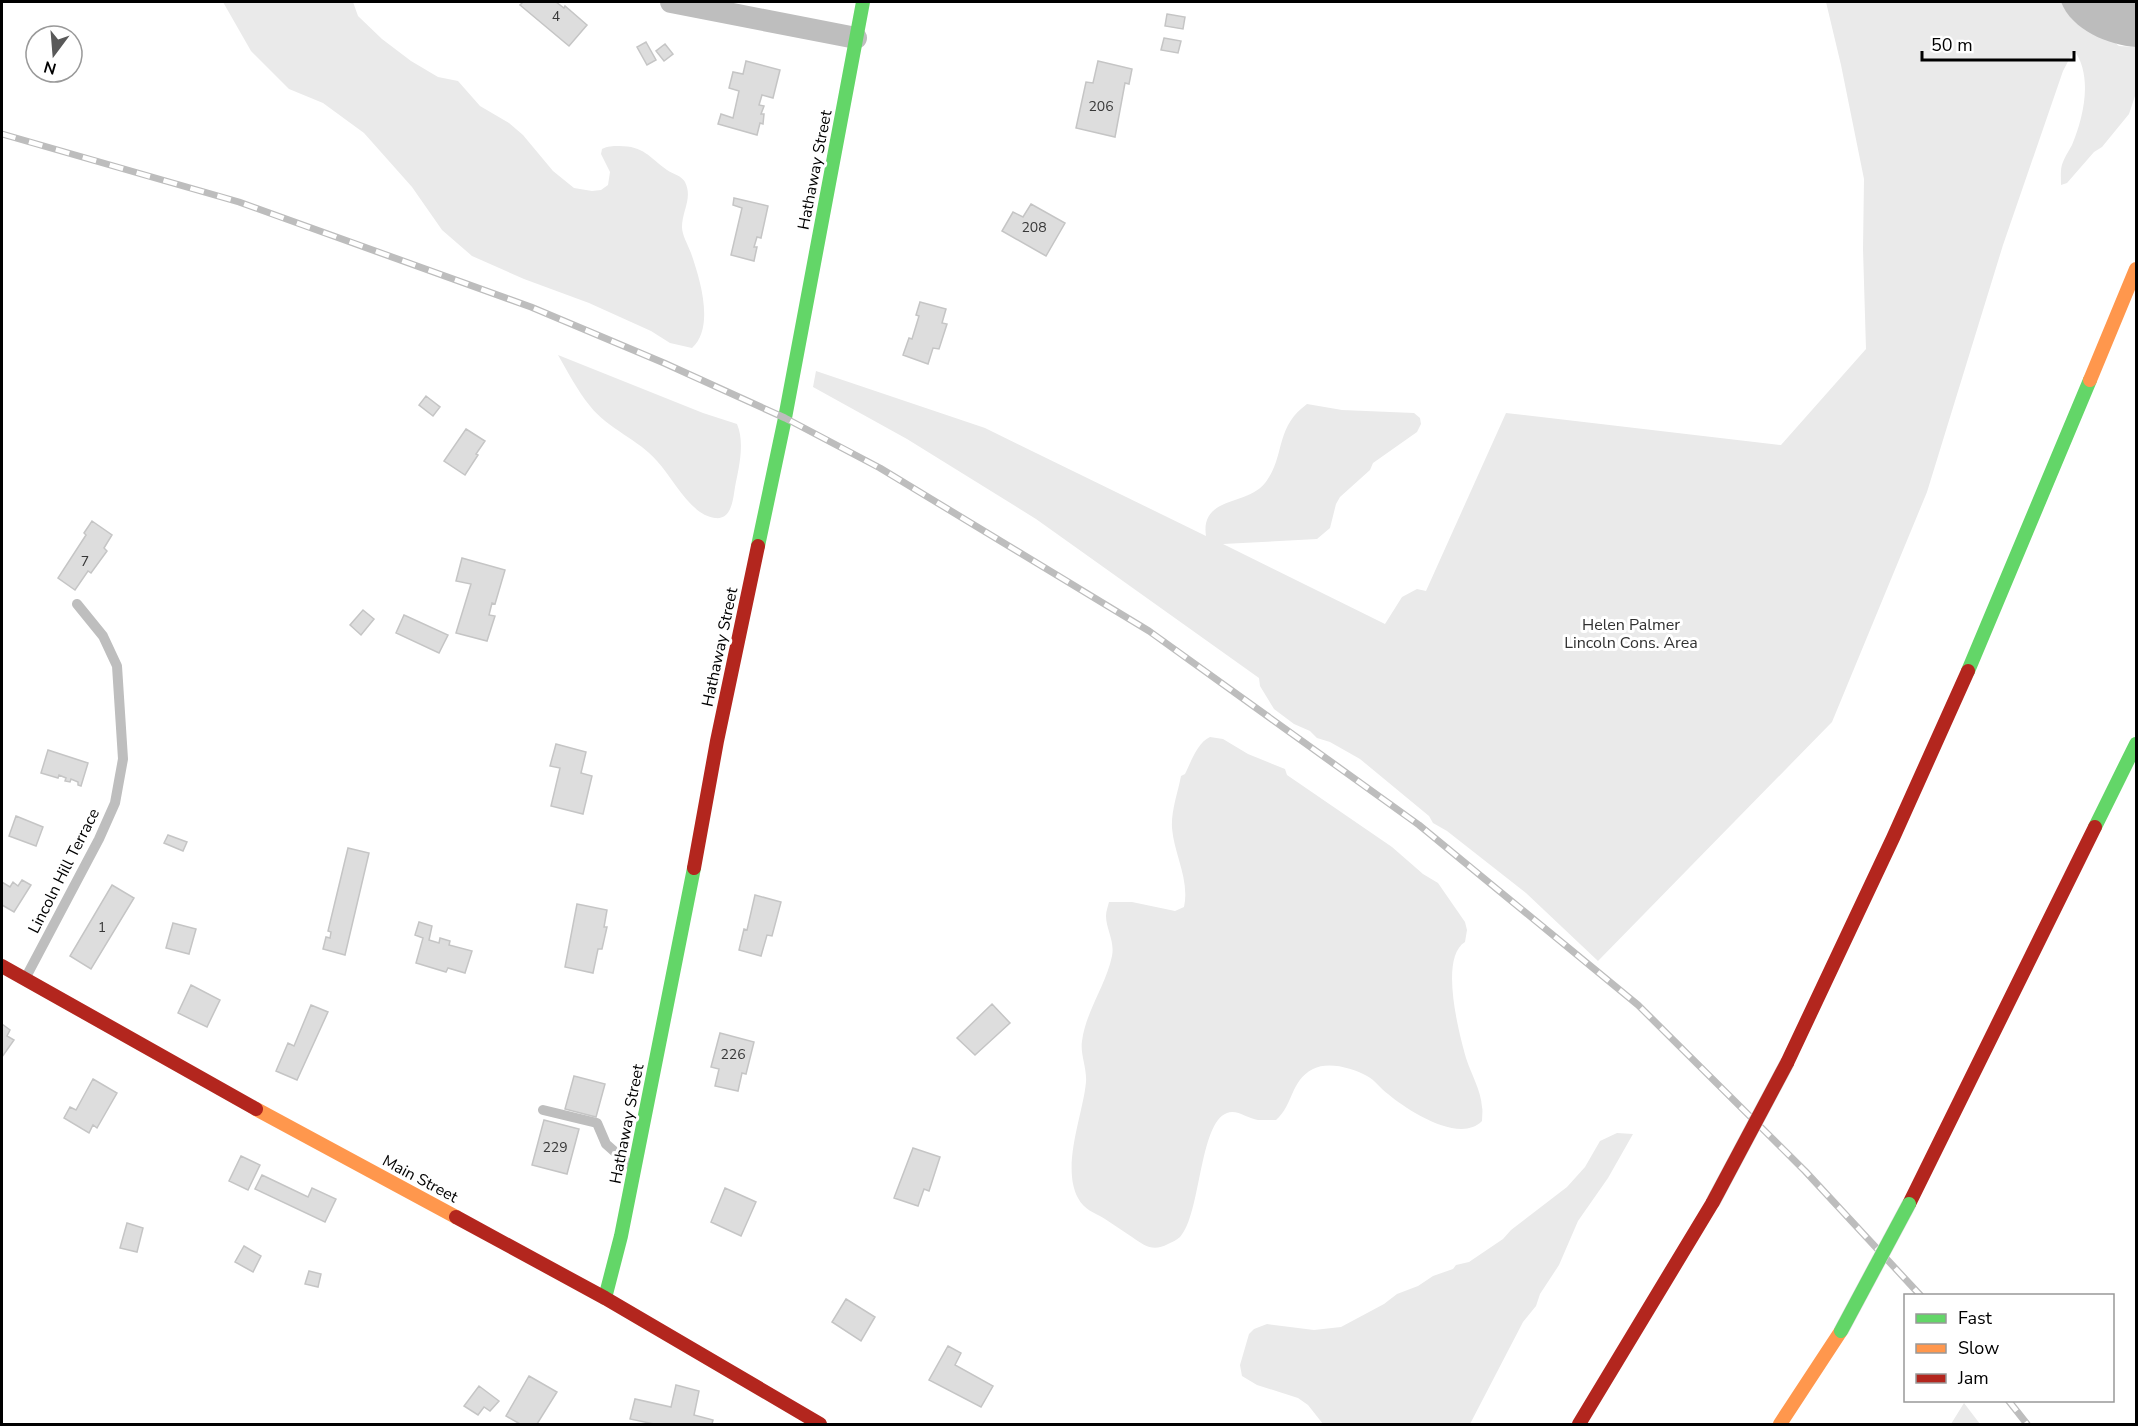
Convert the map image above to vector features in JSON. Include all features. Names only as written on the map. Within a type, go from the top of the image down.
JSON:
[{"type":"main road","name":"Hathaway Street","points":[[605,1298],[621,1236],[678,953],[717,741],[785,418],[863,2]]},
{"type":"main road","points":[[1579,1425],[1713,1202],[1787,1063],[1893,838],[1989,624],[2136,269]]},
{"type":"main road","points":[[1780,1425],[1841,1331],[1909,1204],[2136,744]]},
{"type":"main road","name":"Main Street","points":[[2,966],[238,1099],[605,1298],[820,1425]]},
{"type":"street","points":[[671,2],[856,38]]},
{"type":"lane","name":"Lincoln Hill Terrace","points":[[25,980],[99,839],[115,802],[123,759],[117,666],[103,636],[77,604]]},
{"type":"lane","points":[[543,1110],[597,1123],[606,1144],[634,1169]]},
{"type":"green space","points":[[223,2],[353,2],[358,16],[382,39],[411,61],[438,77],[458,81],[480,106],[509,123],[523,135],[553,171],[574,188],[592,191],[601,190],[608,185],[610,172],[601,154],[602,149],[612,146],[628,146],[640,150],[682,178],[688,194],[682,230],[691,253],[704,302],[703,328],[699,339],[692,348],[670,343],[651,331],[589,303],[524,279],[472,256],[442,230],[412,187],[364,133],[323,103],[289,89],[251,51]]},
{"type":"green space","name":"Helen Palmer Lincoln Cons. Area","points":[[1826,2],[2068,2],[2119,46],[2136,47],[2136,93],[2129,114],[2102,147],[2094,152],[2067,183],[2061,185],[2062,164],[2076,134],[2085,96],[2083,72],[2074,50],[2063,71],[2003,245],[1927,492],[1832,722],[1598,961],[1526,893],[1447,831],[1433,823],[1429,816],[1360,759],[1330,742],[1317,738],[1310,731],[1294,724],[1274,709],[1260,686],[1259,678],[1036,519],[907,439],[813,387],[816,371],[985,428],[1206,536],[1206,523],[1210,514],[1226,503],[1257,490],[1265,483],[1276,463],[1289,423],[1307,404],[1342,410],[1414,413],[1420,418],[1421,424],[1417,432],[1373,463],[1370,470],[1340,497],[1330,528],[1317,539],[1223,544],[1385,624],[1402,597],[1417,589],[1426,591],[1506,413],[1781,445],[1866,349],[1863,249],[1864,179]]},
{"type":"green space","points":[[558,355],[703,413],[737,424],[741,439],[740,455],[731,508],[725,516],[715,518],[698,510],[649,453],[597,414]]},
{"type":"green space","points":[[1210,737],[1223,739],[1248,754],[1285,769],[1287,775],[1392,847],[1423,874],[1438,883],[1465,922],[1467,930],[1465,942],[1457,951],[1453,963],[1453,997],[1466,1058],[1480,1094],[1482,1121],[1472,1127],[1461,1129],[1448,1127],[1408,1109],[1361,1073],[1333,1066],[1313,1069],[1300,1080],[1282,1114],[1276,1120],[1258,1120],[1231,1112],[1218,1120],[1205,1151],[1187,1226],[1177,1239],[1153,1248],[1141,1243],[1086,1208],[1080,1202],[1073,1185],[1074,1140],[1086,1082],[1082,1041],[1112,956],[1106,916],[1109,902],[1132,902],[1175,911],[1184,907],[1185,887],[1173,838],[1173,815],[1181,776],[1185,774],[1198,748]]},
{"type":"green space","points":[[1617,1133],[1633,1134],[1608,1178],[1578,1221],[1559,1265],[1540,1294],[1536,1306],[1523,1322],[1470,1424],[1323,1424],[1308,1405],[1298,1398],[1257,1385],[1242,1376],[1240,1365],[1249,1334],[1254,1329],[1267,1324],[1314,1330],[1341,1327],[1384,1304],[1397,1294],[1453,1269],[1456,1265],[1469,1262],[1503,1239],[1511,1230],[1567,1187],[1585,1167],[1600,1141]]},
{"type":"green space","points":[[1964,1403],[1980,1424],[1951,1424]]},
{"type":"shaded area","points":[[2061,2],[2136,2],[2136,47],[2114,43],[2082,28],[2073,21]]},
{"type":"building","points":[[523,2],[556,2],[564,8],[565,6],[587,25],[569,46],[520,5]]},
{"type":"building","points":[[1167,14],[1185,17],[1183,29],[1165,26]]},
{"type":"building","points":[[1164,38],[1181,41],[1178,53],[1161,50]]},
{"type":"building","points":[[646,42],[656,60],[647,65],[637,47]]},
{"type":"building","points":[[665,44],[673,54],[664,61],[656,51]]},
{"type":"building","points":[[746,61],[780,70],[773,98],[762,95],[759,105],[764,106],[761,114],[764,114],[763,124],[760,123],[757,135],[718,124],[721,114],[733,118],[739,91],[729,88],[733,72],[743,74]]},
{"type":"building","points":[[1098,61],[1132,69],[1129,84],[1125,83],[1115,137],[1076,128],[1086,82],[1093,83]]},
{"type":"building","points":[[734,198],[768,206],[761,238],[757,237],[754,247],[757,247],[754,261],[731,255],[742,208],[733,205]]},
{"type":"building","points":[[1031,204],[1065,223],[1046,256],[1002,231],[1013,212],[1023,217]]},
{"type":"building","points":[[920,302],[946,309],[942,323],[947,324],[939,349],[933,348],[928,364],[903,355],[909,338],[912,339],[919,316],[916,315]]},
{"type":"building","points":[[426,396],[440,407],[433,416],[419,405]]},
{"type":"building","points":[[466,429],[485,441],[465,475],[444,461]]},
{"type":"building","points":[[92,521],[112,535],[104,548],[107,551],[91,573],[88,571],[75,590],[58,578],[86,535],[84,533]]},
{"type":"building","points":[[462,558],[505,570],[495,604],[492,603],[489,615],[495,616],[487,641],[456,633],[471,584],[456,581]]},
{"type":"building","points":[[363,610],[374,619],[361,635],[350,625]]},
{"type":"building","points":[[404,615],[448,635],[439,653],[396,633]]},
{"type":"building","points":[[556,744],[586,752],[581,773],[592,776],[583,814],[551,806],[560,768],[550,766]]},
{"type":"building","points":[[48,750],[88,763],[81,786],[71,779],[70,782],[65,781],[66,778],[59,775],[58,778],[41,773]]},
{"type":"building","points":[[16,816],[43,827],[36,846],[9,836]]},
{"type":"building","points":[[168,835],[187,842],[183,851],[164,843]]},
{"type":"building","points":[[348,848],[369,853],[345,955],[323,949],[326,937],[330,938],[331,932],[328,931]]},
{"type":"building","points":[[22,880],[31,885],[14,912],[2,905],[2,882],[10,887],[13,882],[18,886]]},
{"type":"building","points":[[112,885],[134,898],[91,969],[70,956]]},
{"type":"building","points":[[755,895],[781,902],[772,936],[767,935],[761,956],[739,950],[744,929],[747,930]]},
{"type":"building","points":[[577,904],[607,910],[604,927],[607,927],[602,949],[598,949],[593,973],[565,967]]},
{"type":"building","points":[[419,922],[432,926],[429,940],[439,943],[440,938],[450,941],[449,945],[472,951],[465,973],[448,968],[446,972],[416,963],[423,938],[415,935]]},
{"type":"building","points":[[173,923],[196,929],[189,954],[166,948]]},
{"type":"building","points":[[191,985],[220,1000],[207,1027],[178,1013]]},
{"type":"building","points":[[992,1004],[1010,1023],[975,1055],[957,1038]]},
{"type":"building","points":[[311,1005],[328,1012],[297,1080],[276,1071],[288,1043],[294,1046]]},
{"type":"building","points":[[2,1024],[10,1030],[7,1036],[14,1040],[2,1057]]},
{"type":"building","points":[[720,1033],[754,1042],[746,1074],[742,1073],[738,1091],[715,1086],[719,1069],[711,1067]]},
{"type":"building","points":[[574,1076],[605,1084],[596,1117],[565,1109]]},
{"type":"building","points":[[93,1079],[117,1093],[97,1128],[93,1125],[89,1133],[64,1118],[70,1107],[76,1110]]},
{"type":"building","points":[[544,1120],[579,1129],[567,1174],[532,1165]]},
{"type":"building","points":[[913,1148],[940,1157],[929,1191],[924,1189],[918,1206],[894,1198]]},
{"type":"building","points":[[241,1156],[260,1165],[248,1190],[229,1181]]},
{"type":"building","points":[[262,1175],[308,1197],[312,1188],[336,1199],[325,1222],[255,1189]]},
{"type":"building","points":[[725,1188],[756,1202],[741,1236],[711,1222]]},
{"type":"building","points":[[127,1223],[143,1228],[137,1252],[120,1248]]},
{"type":"building","points":[[244,1246],[261,1256],[253,1272],[235,1262]]},
{"type":"building","points":[[309,1271],[321,1274],[318,1287],[305,1284]]},
{"type":"building","points":[[846,1299],[875,1317],[861,1341],[832,1322]]},
{"type":"building","points":[[948,1346],[961,1353],[955,1365],[993,1386],[981,1407],[929,1380]]},
{"type":"building","points":[[529,1376],[557,1392],[537,1424],[520,1424],[506,1416]]},
{"type":"building","points":[[676,1385],[699,1391],[694,1415],[713,1420],[712,1424],[654,1424],[630,1419],[635,1399],[671,1407]]},
{"type":"building","points":[[479,1386],[499,1401],[490,1411],[484,1407],[478,1415],[464,1406]]},
{"type":"railway","points":[[2,134],[239,202],[531,307],[664,363],[785,418],[880,468],[1149,631],[1419,825],[1638,1005],[1805,1171],[1919,1294]]},
{"type":"railway","points":[[2010,1402],[2027,1424]]},
{"type":"traffic: fast","points":[[758,546],[785,418],[863,2]]},
{"type":"traffic: fast","points":[[1968,671],[2090,380]]},
{"type":"traffic: fast","points":[[2095,827],[2136,744]]},
{"type":"traffic: fast","points":[[605,1298],[621,1236],[694,868]]},
{"type":"traffic: fast","points":[[1841,1331],[1909,1204]]},
{"type":"traffic: slow","points":[[2090,380],[2136,269]]},
{"type":"traffic: slow","points":[[256,1109],[456,1217]]},
{"type":"traffic: slow","points":[[1780,1424],[1841,1331]]},
{"type":"traffic: jam","points":[[694,868],[717,741],[758,546]]},
{"type":"traffic: jam","points":[[1787,1063],[1893,838],[1968,671]]},
{"type":"traffic: jam","points":[[1909,1204],[2095,827]]},
{"type":"traffic: jam","points":[[2,966],[256,1109]]},
{"type":"traffic: jam","points":[[1713,1202],[1787,1063]]},
{"type":"traffic: jam","points":[[1579,1424],[1713,1202]]},
{"type":"traffic: jam","points":[[456,1217],[605,1298],[820,1424]]}]
